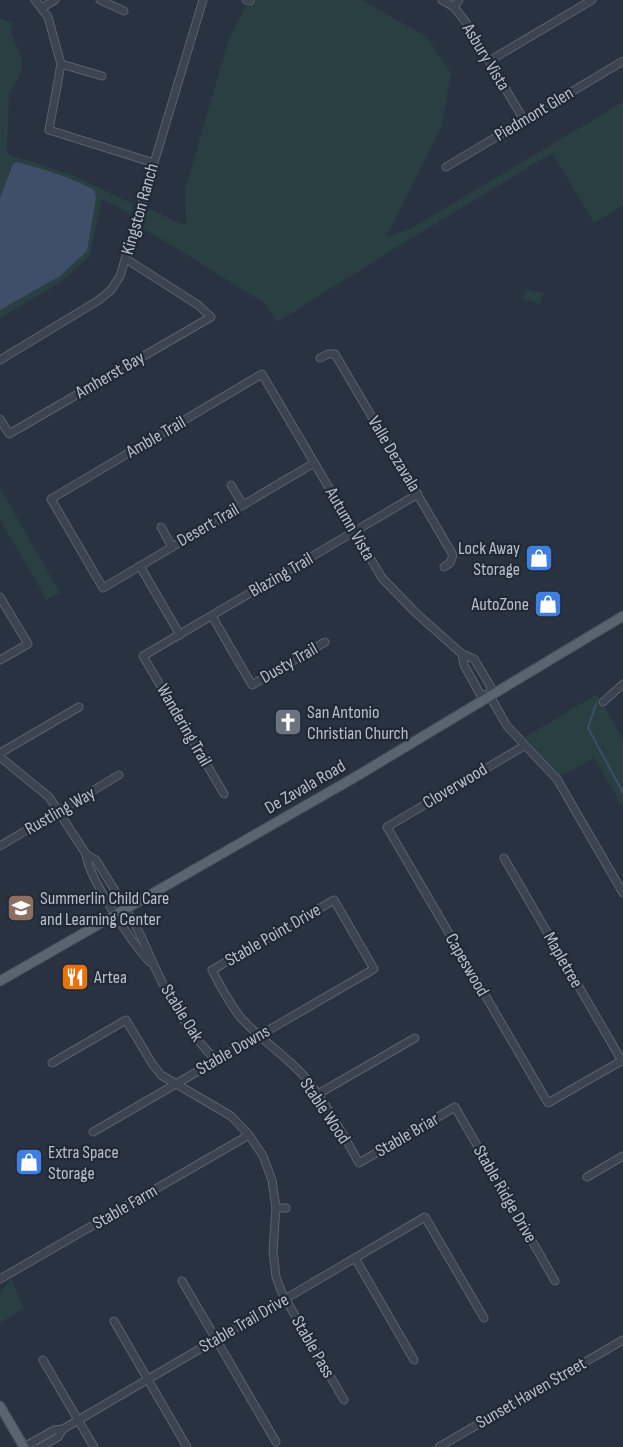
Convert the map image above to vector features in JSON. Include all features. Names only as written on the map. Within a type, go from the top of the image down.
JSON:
[{"type":"main road","name":"De Zavala Road","points":[[0,981],[126,910],[623,616]]},
{"type":"main road","points":[[0,1406],[24,1447]]},
{"type":"street","points":[[35,0],[43,7],[53,29],[61,64],[49,130],[154,163]]},
{"type":"street","points":[[43,7],[55,0]]},
{"type":"street","points":[[100,0],[124,11]]},
{"type":"street","name":"Kingston Ranch","points":[[0,360],[100,300],[111,290],[126,260],[203,0]]},
{"type":"street","name":"Asbury Vista","points":[[442,0],[454,8],[465,21],[524,120]]},
{"type":"street","points":[[454,8],[459,0]]},
{"type":"street","points":[[489,61],[592,0]]},
{"type":"street","name":"Piedmont Glen","points":[[446,167],[623,61]]},
{"type":"street","points":[[61,64],[102,76]]},
{"type":"street","name":"Amherst Bay","points":[[0,419],[9,434],[211,318],[198,305],[126,260]]},
{"type":"street","name":"Valle Dezavala","points":[[320,358],[328,354],[335,354],[453,555],[450,563],[444,567]]},
{"type":"street","name":"Autumn Vista","points":[[262,374],[355,532],[391,588],[462,654],[474,659],[491,687],[490,696],[507,726],[556,779],[623,893]]},
{"type":"street","name":"Amble Trail","points":[[103,588],[51,499],[262,374]]},
{"type":"street","name":"Desert Trail","points":[[103,588],[314,463]]},
{"type":"street","points":[[231,485],[243,505]]},
{"type":"street","name":"Blazing Trail","points":[[143,656],[418,494]]},
{"type":"street","points":[[160,526],[172,547]]},
{"type":"street","points":[[140,566],[180,635]]},
{"type":"street","points":[[0,597],[28,644],[0,660]]},
{"type":"street","name":"Dusty Trail","points":[[212,616],[252,684],[325,642]]},
{"type":"street","name":"Autumn Vista","points":[[462,654],[464,665],[480,694],[490,696]]},
{"type":"street","name":"Wandering Trail","points":[[143,656],[224,794]]},
{"type":"street","points":[[603,702],[623,684]]},
{"type":"street","points":[[0,753],[79,707]]},
{"type":"street","name":"Cloverwood","points":[[387,827],[524,746]]},
{"type":"street","points":[[0,757],[41,789],[60,810],[86,854]]},
{"type":"street","name":"Rustling Way","points":[[0,846],[119,775]]},
{"type":"street","name":"Capeswood","points":[[387,827],[548,1103],[622,1060]]},
{"type":"street","name":"Stable Oak","points":[[86,854],[96,860],[126,910],[146,946],[151,963],[194,1036],[216,1060]]},
{"type":"street","name":"Stable Oak","points":[[86,854],[87,865],[138,950],[151,963]]},
{"type":"street","name":"Mapletree","points":[[504,858],[622,1060]]},
{"type":"street","name":"Stable Downs","points":[[93,1132],[374,969],[334,900]]},
{"type":"street","name":"Stable Point Drive","points":[[212,970],[334,900]]},
{"type":"street","name":"Stable Wood","points":[[212,970],[236,1012],[303,1076],[318,1094],[359,1163]]},
{"type":"street","name":"Stable Pass","points":[[52,1064],[126,1020],[153,1065],[175,1084],[220,1108],[249,1135],[268,1168],[276,1208],[274,1269],[286,1299],[344,1400]]},
{"type":"street","points":[[318,1094],[415,1038]]},
{"type":"street","name":"Stable Briar","points":[[359,1163],[455,1107]]},
{"type":"street","name":"Stable Ridge Drive","points":[[455,1107],[555,1281]]},
{"type":"street","name":"Stable Farm","points":[[0,1279],[249,1135]]},
{"type":"street","points":[[588,1177],[623,1156]]},
{"type":"street","points":[[276,1208],[286,1208]]},
{"type":"street","name":"Stable Trail Drive","points":[[24,1447],[54,1430],[63,1429],[425,1217],[484,1318]]},
{"type":"street","points":[[265,1235],[274,1235]]},
{"type":"street","points":[[355,1258],[414,1360]]},
{"type":"street","points":[[182,1282],[276,1442]]},
{"type":"street","points":[[114,1321],[186,1447]]},
{"type":"street","name":"Sunset Haven Street","points":[[439,1447],[623,1340]]},
{"type":"street","points":[[43,1360],[94,1447]]},
{"type":"street","name":"Stable Trail Drive","points":[[41,1447],[58,1437],[63,1429]]},
{"type":"green space","points":[[249,0],[362,0],[427,37],[451,73],[442,125],[386,237],[410,229],[623,102],[623,206],[594,223],[552,153],[277,322],[266,304],[143,228],[148,208],[186,226],[185,190],[229,38]]},
{"type":"green space","points":[[0,19],[12,22],[11,31],[22,61],[22,71],[9,94],[7,154],[72,175],[133,204],[131,214],[102,199],[89,257],[59,283],[0,318]]},
{"type":"green space","points":[[527,289],[543,293],[540,304],[523,299]]},
{"type":"green space","points":[[0,488],[60,593],[47,600],[0,520]]},
{"type":"green space","points":[[597,694],[623,739],[623,807],[594,758],[561,776],[525,737]]},
{"type":"green space","points":[[11,1279],[24,1308],[0,1323],[0,1293]]},
{"type":"water","points":[[17,162],[76,181],[94,190],[96,198],[87,251],[60,276],[0,310],[0,198],[13,164]]},
{"type":"waterway","points":[[596,704],[588,728],[623,793]]},
{"type":"place","name":"Lock Away Storage","points":[[539,558]]},
{"type":"place","name":"AutoZone","points":[[548,604]]},
{"type":"place","name":"San Antonio Christian Church","points":[[288,722]]},
{"type":"place","name":"Summerlin Child Care and Learning Center","points":[[21,908]]},
{"type":"place","name":"Artea","points":[[75,977]]},
{"type":"place","name":"Extra Space Storage","points":[[29,1162]]}]
